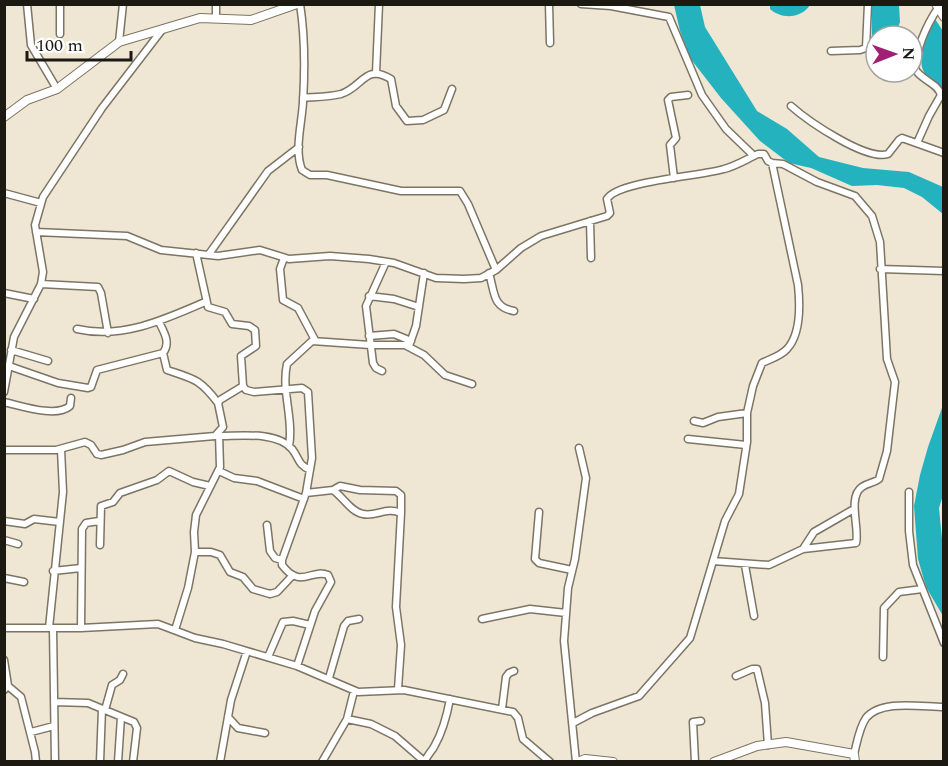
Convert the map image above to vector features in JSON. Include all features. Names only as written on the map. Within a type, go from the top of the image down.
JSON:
[{"type":"street","points":[[27,4],[31,45],[57,89]]},
{"type":"street","points":[[60,4],[60,34]]},
{"type":"street","points":[[119,42],[123,4]]},
{"type":"street","points":[[216,4],[216,18]]},
{"type":"street","points":[[4,117],[27,100],[57,89],[119,42],[200,18],[251,20],[280,8],[299,4],[304,39],[300,166],[307,174],[327,175],[401,191],[460,191],[468,204],[496,270]]},
{"type":"street","points":[[376,73],[379,4]]},
{"type":"street","points":[[549,4],[550,43]]},
{"type":"street","points":[[581,4],[611,5],[669,17],[702,94],[726,129],[754,156]]},
{"type":"street","points":[[831,51],[866,48],[868,4]]},
{"type":"street","points":[[937,6],[944,17]]},
{"type":"street","points":[[917,144],[924,125],[941,95],[939,89],[919,75],[915,69],[921,42],[937,6]]},
{"type":"street","points":[[4,392],[9,366],[9,347],[41,284],[43,272],[36,232],[40,203],[102,108],[162,30]]},
{"type":"street","points":[[303,98],[342,93],[368,75],[376,73],[391,79],[396,106],[407,122],[423,120],[446,108],[452,90]]},
{"type":"street","points":[[674,178],[670,145],[676,138],[668,100],[671,97],[688,95]]},
{"type":"street","points":[[791,106],[843,141],[877,155],[888,154],[901,138],[944,153]]},
{"type":"street","points":[[209,254],[268,171],[299,147]]},
{"type":"street","points":[[36,232],[128,236],[161,250],[227,256],[260,250],[284,258],[330,256],[386,262],[436,278],[480,278],[496,270],[536,238],[609,214],[607,197],[609,194],[635,185],[725,169],[763,154],[772,163],[798,285],[800,304],[790,345],[785,352],[762,363],[759,367],[747,413],[746,445],[738,499],[725,521],[692,634],[687,643],[639,696],[592,713],[573,723]]},
{"type":"street","points":[[713,561],[769,565],[803,549],[856,543],[854,509],[859,489],[876,482],[882,474],[891,420],[894,382],[887,359],[880,242],[872,216],[861,201],[846,192],[817,182],[783,164],[772,163]]},
{"type":"street","points":[[4,193],[40,203]]},
{"type":"street","points":[[590,221],[591,258]]},
{"type":"street","points":[[196,253],[205,302],[211,310],[225,312],[232,324],[249,326],[255,330],[256,346],[241,356],[243,386],[246,390],[254,392],[302,388],[308,392],[312,452],[310,470],[305,496],[282,560],[284,568],[293,575],[304,578],[324,573],[331,582],[315,611],[297,666]]},
{"type":"street","points":[[284,258],[280,269],[283,300],[298,308],[315,340]]},
{"type":"street","points":[[382,371],[374,367],[366,306],[386,262]]},
{"type":"street","points":[[880,269],[944,271]]},
{"type":"street","points":[[410,344],[416,326],[424,273]]},
{"type":"street","points":[[489,273],[499,306],[514,311]]},
{"type":"street","points":[[41,284],[98,287],[108,333]]},
{"type":"street","points":[[4,293],[34,299]]},
{"type":"street","points":[[369,296],[394,299],[419,307]]},
{"type":"street","points":[[77,329],[108,333],[159,322],[205,302]]},
{"type":"street","points":[[9,366],[58,382],[88,388],[91,387],[97,370],[163,353],[167,340],[159,322]]},
{"type":"street","points":[[369,336],[394,334],[424,355],[445,375],[472,384]]},
{"type":"street","points":[[289,446],[292,430],[286,389],[288,361],[315,340],[370,345],[410,344]]},
{"type":"street","points":[[9,347],[48,361]]},
{"type":"street","points":[[163,353],[167,370],[190,377],[203,385],[218,403],[224,423],[219,435],[219,471],[196,515],[195,552],[188,588],[175,630]]},
{"type":"street","points":[[218,403],[222,398],[243,386]]},
{"type":"street","points":[[4,402],[56,412],[67,409],[71,398]]},
{"type":"street","points":[[694,422],[703,423],[718,417],[747,413]]},
{"type":"street","points":[[4,450],[61,449],[86,442],[97,454],[101,454],[123,450],[145,442],[172,438],[219,435],[270,437],[289,446],[302,466],[310,470]]},
{"type":"street","points":[[688,439],[746,445]]},
{"type":"street","points":[[579,448],[586,478],[566,613],[564,653],[577,762],[585,759],[612,762]]},
{"type":"street","points":[[55,762],[51,628],[53,572],[64,485],[61,449]]},
{"type":"street","points":[[100,545],[101,506],[113,502],[120,493],[157,480],[169,471],[193,482],[210,486]]},
{"type":"street","points":[[219,471],[234,478],[257,481],[305,496],[333,490],[339,486],[360,490],[396,491],[401,495],[396,607],[401,645],[398,689]]},
{"type":"street","points":[[333,490],[355,510],[365,515],[388,510],[401,513]]},
{"type":"street","points":[[909,492],[913,565],[944,643]]},
{"type":"street","points":[[803,549],[814,532],[854,509]]},
{"type":"street","points":[[539,512],[535,559],[539,563],[572,570]]},
{"type":"street","points":[[4,521],[25,524],[34,519],[60,522]]},
{"type":"street","points":[[81,628],[82,529],[86,523],[99,521]]},
{"type":"street","points":[[267,525],[270,551],[275,558],[282,560]]},
{"type":"street","points":[[4,540],[18,544]]},
{"type":"street","points":[[195,552],[211,552],[220,555],[230,572],[243,577],[253,590],[270,594],[277,592],[293,575]]},
{"type":"street","points":[[745,565],[754,616]]},
{"type":"street","points":[[53,572],[81,568]]},
{"type":"street","points":[[4,578],[24,582]]},
{"type":"street","points":[[883,657],[884,609],[899,592],[922,589]]},
{"type":"street","points":[[482,619],[530,609],[566,613]]},
{"type":"street","points":[[329,678],[344,626],[348,621],[359,619]]},
{"type":"street","points":[[268,657],[283,622],[286,620],[310,625]]},
{"type":"street","points":[[4,627],[81,628],[154,623],[195,639],[248,651],[297,666],[362,693],[398,689],[502,709],[516,715],[523,739],[550,762]]},
{"type":"street","points":[[220,762],[228,717],[248,651]]},
{"type":"street","points":[[4,660],[6,688],[21,697],[31,732],[36,762]]},
{"type":"street","points":[[736,675],[757,669],[765,704],[768,745]]},
{"type":"street","points":[[502,709],[506,677],[508,673],[514,671]]},
{"type":"street","points":[[100,762],[104,710],[112,685],[120,680],[123,674]]},
{"type":"street","points":[[322,762],[347,719],[354,691]]},
{"type":"street","points":[[347,719],[371,724],[395,736],[425,762],[445,722],[450,699]]},
{"type":"street","points":[[54,702],[88,703],[136,724],[133,762]]},
{"type":"street","points":[[716,761],[733,758],[757,746],[786,742],[801,743],[854,758],[859,734],[866,718],[874,712],[894,706],[944,707]]},
{"type":"street","points":[[118,762],[121,717]]},
{"type":"street","points":[[228,717],[238,728],[265,733]]},
{"type":"street","points":[[695,762],[693,722],[701,721]]},
{"type":"street","points":[[31,732],[54,726]]},
{"type":"water","points":[[770,4],[810,5],[802,13],[786,16],[775,13],[770,9]]},
{"type":"water","points":[[674,5],[700,5],[705,27],[757,111],[787,129],[819,157],[863,168],[909,172],[943,187],[943,214],[922,197],[904,188],[877,185],[852,186],[811,168],[789,163],[760,141],[721,98],[690,58]]},
{"type":"water","points":[[872,5],[899,5],[899,24],[872,24]]},
{"type":"water","points":[[935,19],[943,31],[943,90],[924,72],[924,44]]},
{"type":"water","points":[[943,405],[944,492],[939,508],[944,559],[943,616],[926,587],[918,559],[914,506],[928,447]]}]
